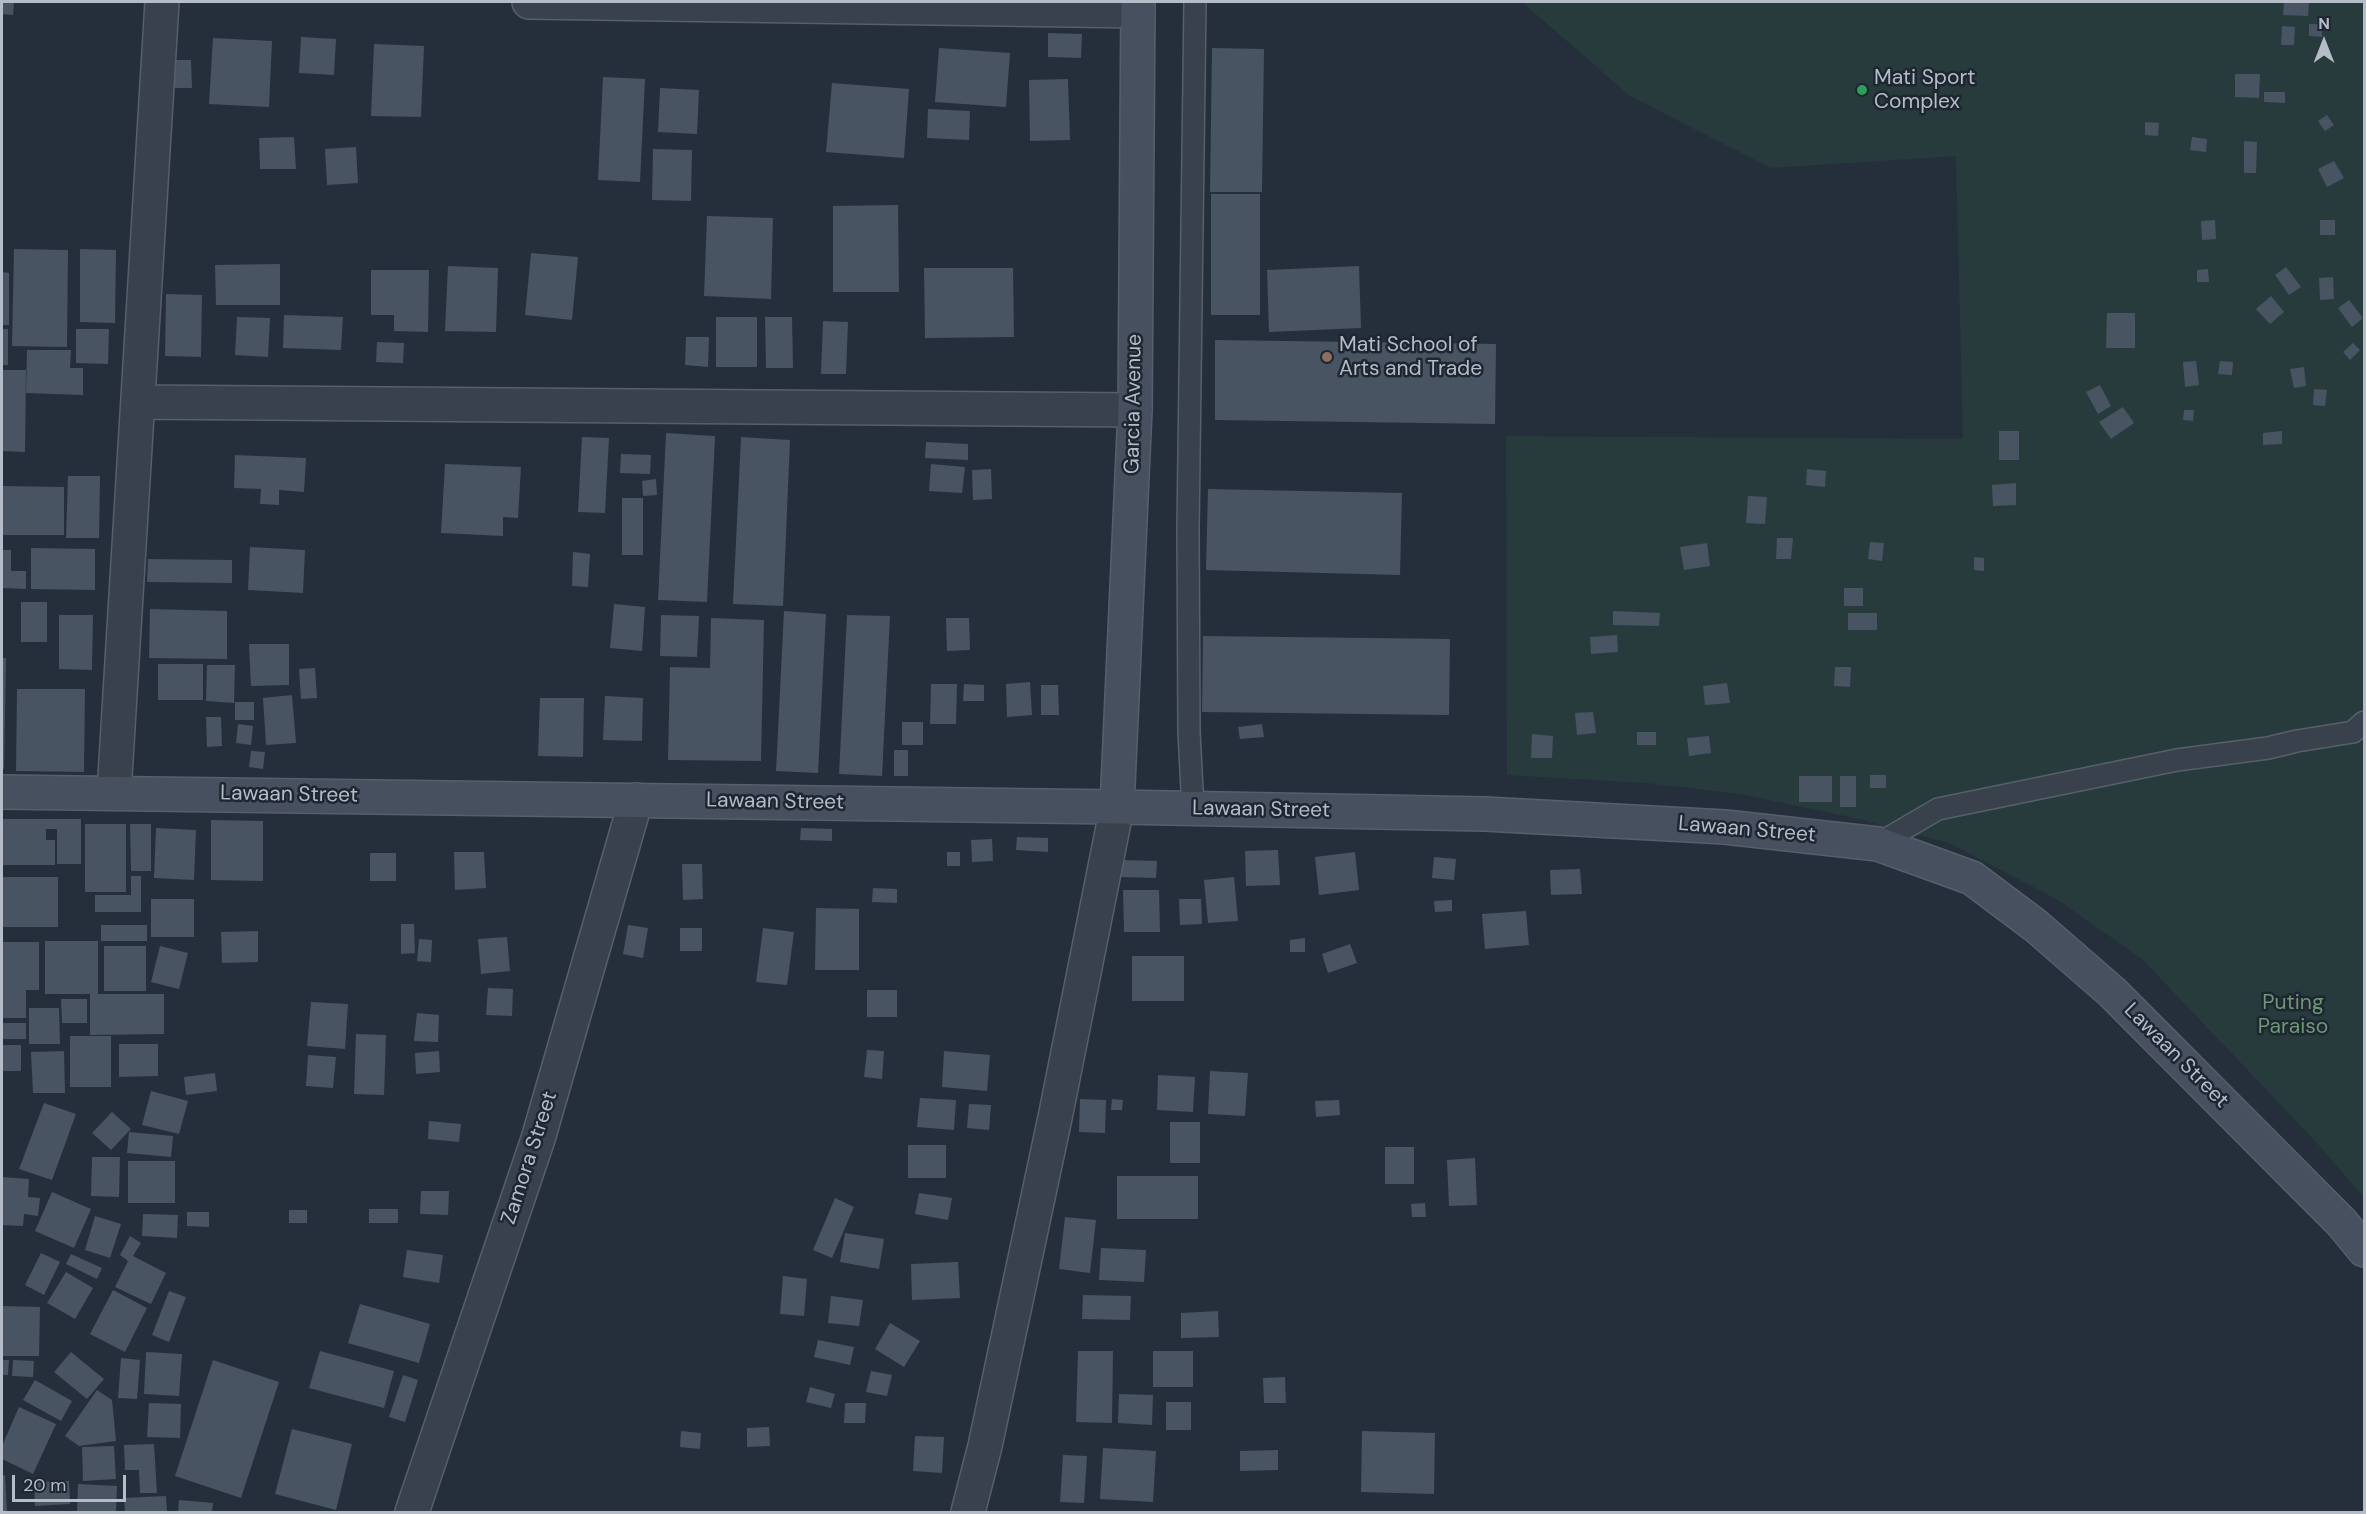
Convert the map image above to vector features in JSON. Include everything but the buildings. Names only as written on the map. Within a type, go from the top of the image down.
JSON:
[{"type":"street","points":[[114,793],[162,2]]},
{"type":"street","points":[[529,2],[1138,6]]},
{"type":"street","name":"Garcia Avenue","points":[[1117,807],[1135,410],[1138,6]]},
{"type":"street","points":[[139,402],[1135,410]]},
{"type":"street","name":"Lawaan Street","points":[[2,792],[1485,814],[1725,827],[1878,844],[1972,878],[2036,926],[2112,992],[2342,1222],[2364,1250]]},
{"type":"street","name":"Zamora Street","points":[[412,1512],[538,1139],[636,800]]},
{"type":"street","points":[[968,1512],[985,1446],[1056,1113],[1117,807]]},
{"type":"lane","points":[[1193,808],[1189,732],[1188,529],[1195,2]]},
{"type":"lane","points":[[1878,844],[1938,809],[2177,760],[2268,748],[2353,732],[2364,722]]},
{"type":"green space","name":"Puting Paraiso","points":[[1522,2],[2364,2],[2364,1197],[2316,1142],[2142,959],[2058,900],[1949,843],[1850,817],[1741,794],[1646,783],[1507,775],[1506,436],[1963,439],[1956,156],[1771,168],[1630,96]]},
{"type":"place","name":"Mati Sport Complex","points":[[1862,90]]},
{"type":"place","name":"Mati School of Arts and Trade","points":[[1327,357]]}]
